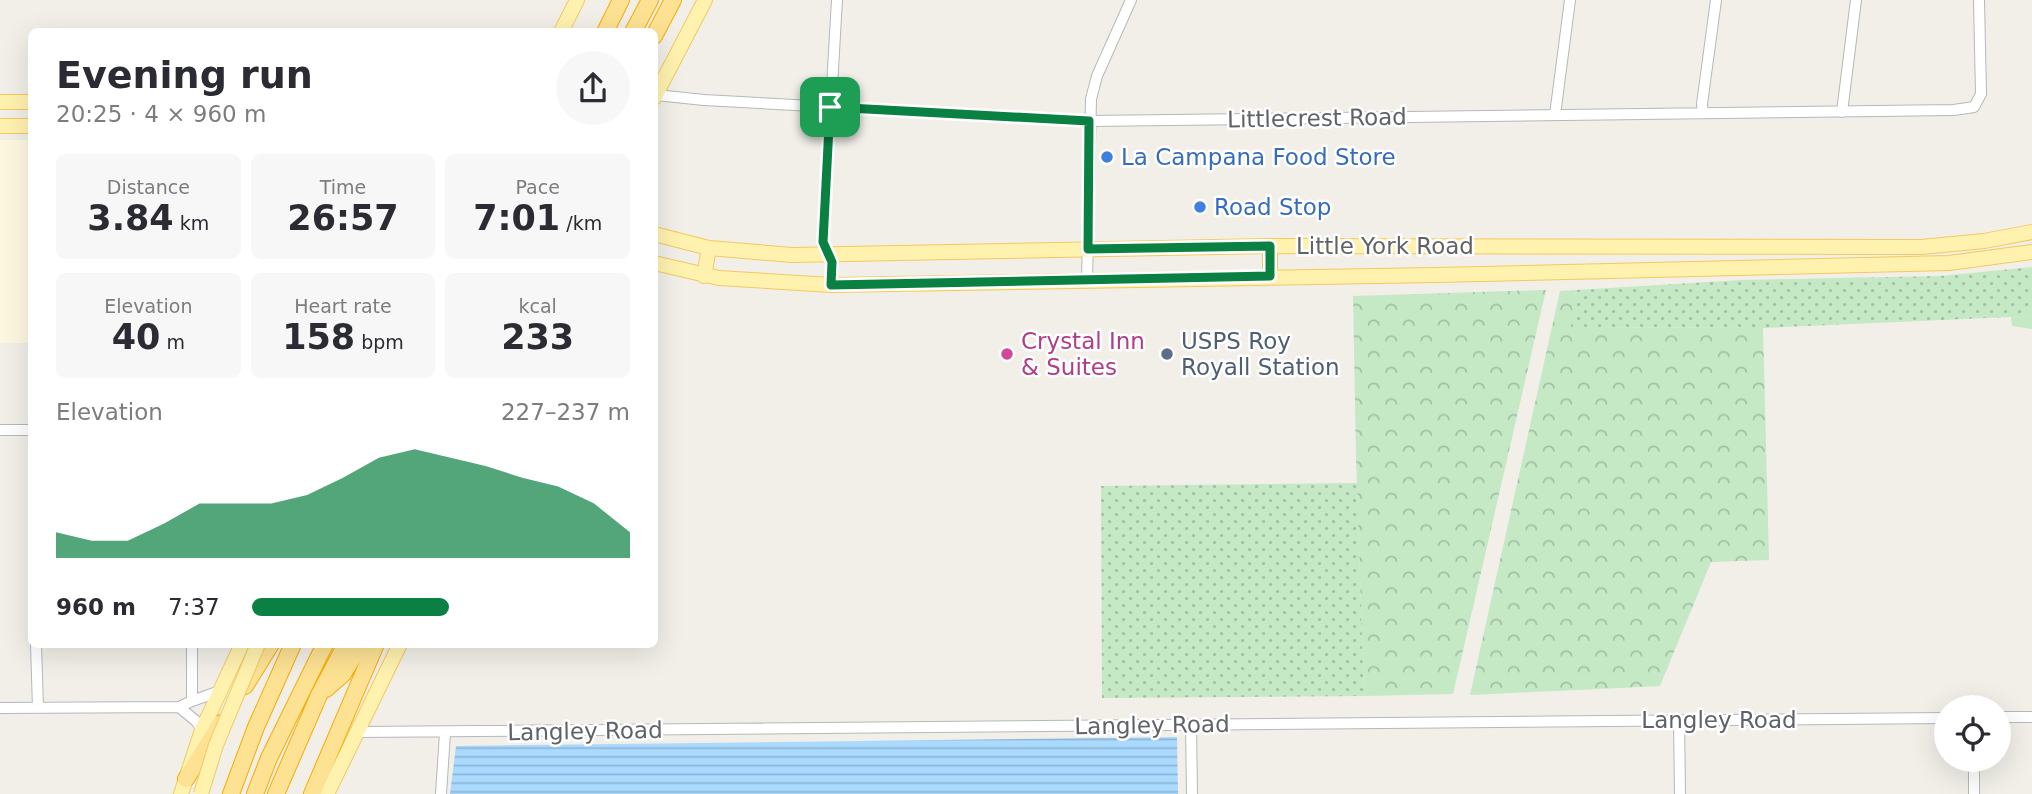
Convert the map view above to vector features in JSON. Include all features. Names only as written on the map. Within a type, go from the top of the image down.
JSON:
[{"type":"highway","points":[[607,28],[621,0]]},
{"type":"highway","points":[[635,28],[650,0]]},
{"type":"highway","points":[[658,28],[673,0]]},
{"type":"highway","points":[[184,786],[269,648]]},
{"type":"highway","points":[[230,794],[291,648]]},
{"type":"highway","points":[[255,794],[269,758],[323,648]]},
{"type":"highway","points":[[276,794],[319,695],[344,648]]},
{"type":"highway","points":[[319,695],[369,648]]},
{"type":"highway","points":[[312,794],[370,648]]},
{"type":"main road","points":[[563,28],[577,0]]},
{"type":"main road","points":[[658,91],[705,0]]},
{"type":"main road","points":[[0,102],[28,102]]},
{"type":"main road","points":[[0,126],[28,126]]},
{"type":"main road","name":"Little York Road","points":[[658,233],[709,248],[828,255],[1270,246],[1921,247],[1984,241],[2032,232]]},
{"type":"main road","points":[[1270,246],[1270,276]]},
{"type":"main road","points":[[704,276],[709,248]]},
{"type":"main road","name":"Little York Road","points":[[658,264],[719,278],[831,285],[1949,264],[2032,252]]},
{"type":"main road","points":[[184,786],[202,730],[240,648]]},
{"type":"main road","points":[[201,794],[216,745],[256,648]]},
{"type":"main road","points":[[327,794],[398,648]]},
{"type":"street","points":[[831,285],[832,262],[823,242],[837,0]]},
{"type":"street","points":[[1087,281],[1091,99],[1097,76],[1131,0]]},
{"type":"street","points":[[1555,115],[1570,0]]},
{"type":"street","points":[[1703,113],[1716,0]]},
{"type":"street","points":[[1842,112],[1856,0]]},
{"type":"street","name":"Littlecrest Road","points":[[658,97],[1089,121],[1954,110],[1974,107],[1981,94],[1979,0]]},
{"type":"street","points":[[0,430],[28,430]]},
{"type":"street","points":[[36,648],[38,708]]},
{"type":"street","points":[[192,648],[192,701]]},
{"type":"street","points":[[0,708],[179,708],[220,691]]},
{"type":"street","points":[[179,708],[196,721],[202,730]]},
{"type":"street","points":[[2011,717],[2032,717]]},
{"type":"street","name":"Langley Road","points":[[358,732],[1934,718]]},
{"type":"street","points":[[1679,720],[1680,794]]},
{"type":"street","points":[[1191,725],[1192,794]]},
{"type":"street","points":[[441,794],[445,733]]},
{"type":"street","points":[[1974,772],[1974,794]]},
{"type":"shaded area","points":[[0,140],[28,140],[28,343],[0,343]]},
{"type":"green space","points":[[2032,267],[2032,316],[1763,328],[1570,327],[1576,290],[1742,280],[1941,276]]},
{"type":"green space","points":[[1546,290],[1453,694],[1364,696],[1353,296]]},
{"type":"green space","points":[[1576,290],[1571,327],[1763,328],[1769,560],[1711,562],[1660,686],[1470,695],[1560,291]]},
{"type":"green space","points":[[2032,316],[2032,329],[2012,326],[2011,317]]},
{"type":"green space","points":[[1357,483],[1364,696],[1102,698],[1101,486]]},
{"type":"water","points":[[1177,737],[1178,794],[450,794],[456,746]]},
{"type":"place","name":"La Campana Food Store","points":[[1107,157]]},
{"type":"place","name":"Road Stop","points":[[1200,207]]},
{"type":"place","name":"Crystal Inn & Suites","points":[[1007,354]]},
{"type":"place","name":"USPS Roy Royall Station","points":[[1167,354]]},
{"type":"route","points":[[830,107],[1089,121],[1088,249],[1270,246],[1270,276],[831,285],[832,262],[823,242],[830,107]]}]
